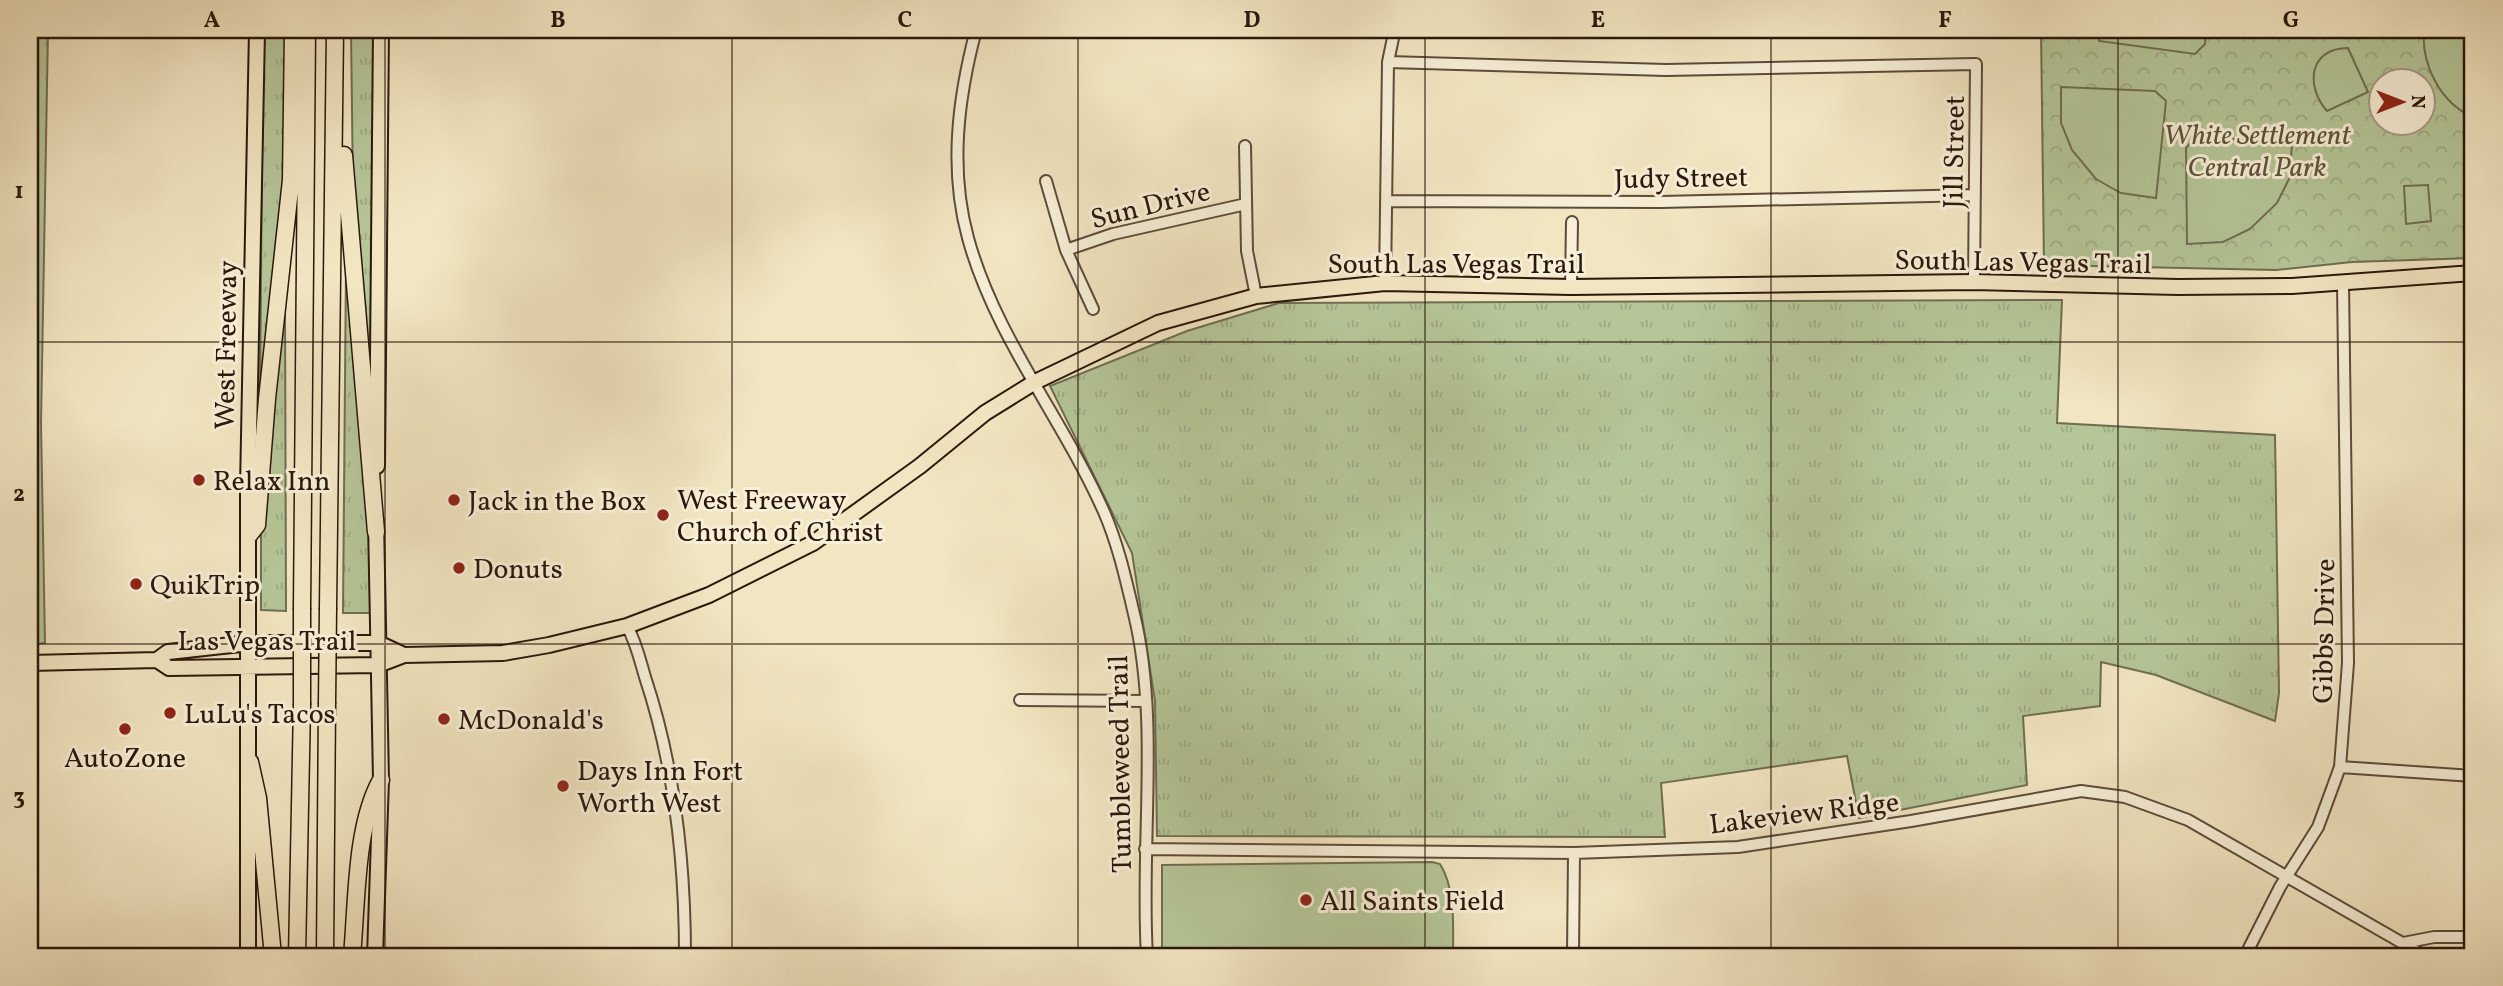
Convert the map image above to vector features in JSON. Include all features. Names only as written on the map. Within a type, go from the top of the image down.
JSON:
[{"type":"highway","points":[[249,535],[257,525],[267,398],[285,250],[291,167],[293,30]]},
{"type":"highway","points":[[297,956],[302,705],[307,30]]},
{"type":"highway","points":[[325,956],[335,30]]},
{"type":"highway","points":[[335,108],[344,133],[376,532]]},
{"type":"highway","points":[[250,762],[258,798],[273,956]]},
{"type":"highway","points":[[352,956],[371,797],[381,780]]},
{"type":"main road","name":"West Freeway","points":[[248,956],[249,535],[257,30]]},
{"type":"main road","points":[[375,956],[381,780],[376,532],[381,30]]},
{"type":"main road","name":"South Las Vegas Trail","points":[[378,665],[404,656],[503,653],[627,626],[709,595],[813,543],[920,466],[985,413],[1035,382],[1157,323],[1256,296],[1385,283],[1572,287],[1974,282],[2178,287],[2343,283],[2473,273]]},
{"type":"main road","name":"Las Vegas Trail","points":[[30,663],[157,660],[168,652],[250,643],[378,643]]},
{"type":"main road","name":"South Las Vegas Trail","points":[[378,643],[404,656]]},
{"type":"main road","name":"Las Vegas Trail","points":[[157,660],[169,668],[378,665]]},
{"type":"street","name":"Tumbleweed Trail","points":[[976,30],[964,73],[957,168],[967,237],[987,293],[1105,514],[1135,617],[1145,701],[1147,956]]},
{"type":"street","points":[[1385,283],[1388,62],[1394,38]]},
{"type":"street","name":"Jill Street","points":[[1388,62],[1666,70],[1976,64],[1974,282]]},
{"type":"street","points":[[1245,146],[1247,251],[1256,296]]},
{"type":"street","points":[[1046,181],[1066,250],[1093,309]]},
{"type":"street","name":"Judy Street","points":[[1387,201],[1661,202],[1975,195]]},
{"type":"street","name":"Sun Drive","points":[[1066,250],[1113,234],[1246,204]]},
{"type":"street","points":[[1572,222],[1572,287]]},
{"type":"street","name":"Gibbs Drive","points":[[2245,956],[2287,876],[2318,827],[2340,767],[2348,663],[2343,283]]},
{"type":"street","points":[[627,626],[653,700],[673,793],[683,865],[685,956]]},
{"type":"street","points":[[1020,701],[1145,701]]},
{"type":"street","points":[[2340,767],[2473,776]]},
{"type":"street","name":"Lakeview Ridge","points":[[1145,849],[1574,853],[1738,847],[2081,791],[2125,797],[2155,805],[2223,838],[2425,956]]},
{"type":"street","points":[[1573,956],[1574,853]]},
{"type":"street","points":[[2403,943],[2434,937],[2473,937]]},
{"type":"green space","points":[[30,30],[48,30],[41,423],[45,643],[30,645]]},
{"type":"green space","points":[[263,30],[287,30],[282,239],[260,398]]},
{"type":"green space","points":[[351,30],[375,30],[370,390],[353,190]]},
{"type":"green space","name":"White Settlement Central Park","points":[[2041,30],[2473,30],[2473,258],[2352,262],[2276,270],[2044,265]]},
{"type":"green space","points":[[2101,30],[2206,30],[2205,44],[2195,54],[2099,41]]},
{"type":"green space","points":[[2424,30],[2473,30],[2473,117],[2461,111],[2442,92],[2436,83],[2436,66],[2428,66]]},
{"type":"green space","points":[[2348,48],[2366,93],[2327,111],[2316,91],[2315,70],[2318,61],[2325,54]]},
{"type":"green space","points":[[2061,87],[2155,91],[2166,101],[2156,198],[2121,193],[2096,179],[2072,150],[2061,123]]},
{"type":"green space","points":[[2196,137],[2292,142],[2290,177],[2277,203],[2250,229],[2223,242],[2187,244],[2186,148]]},
{"type":"green space","points":[[2428,185],[2431,221],[2406,224],[2404,186]]},
{"type":"green space","points":[[346,265],[369,516],[372,613],[343,613]]},
{"type":"green space","points":[[2062,300],[2057,423],[2275,435],[2279,693],[2275,721],[2156,675],[2101,662],[2100,706],[2023,716],[2027,785],[1859,818],[1847,756],[1661,783],[1665,837],[1157,836],[1155,701],[1132,553],[1050,386],[1187,331],[1279,303]]},
{"type":"green space","points":[[285,303],[286,611],[261,610],[261,516]]},
{"type":"green space","name":"All Saints Field","points":[[1440,864],[1449,885],[1453,908],[1453,956],[1162,956],[1162,865]]},
{"type":"place","name":"Relax Inn","points":[[199,480]]},
{"type":"place","name":"Jack in the Box","points":[[454,500]]},
{"type":"place","name":"West Freeway Church of Christ","points":[[663,515]]},
{"type":"place","name":"Donuts","points":[[459,568]]},
{"type":"place","name":"QuikTrip","points":[[136,584]]},
{"type":"place","name":"LuLu's Tacos","points":[[170,713]]},
{"type":"place","name":"McDonald's","points":[[444,719]]},
{"type":"place","name":"AutoZone","points":[[125,729]]},
{"type":"place","name":"Days Inn Fort Worth West","points":[[563,786]]},
{"type":"place","name":"All Saints Field","points":[[1306,900]]}]
